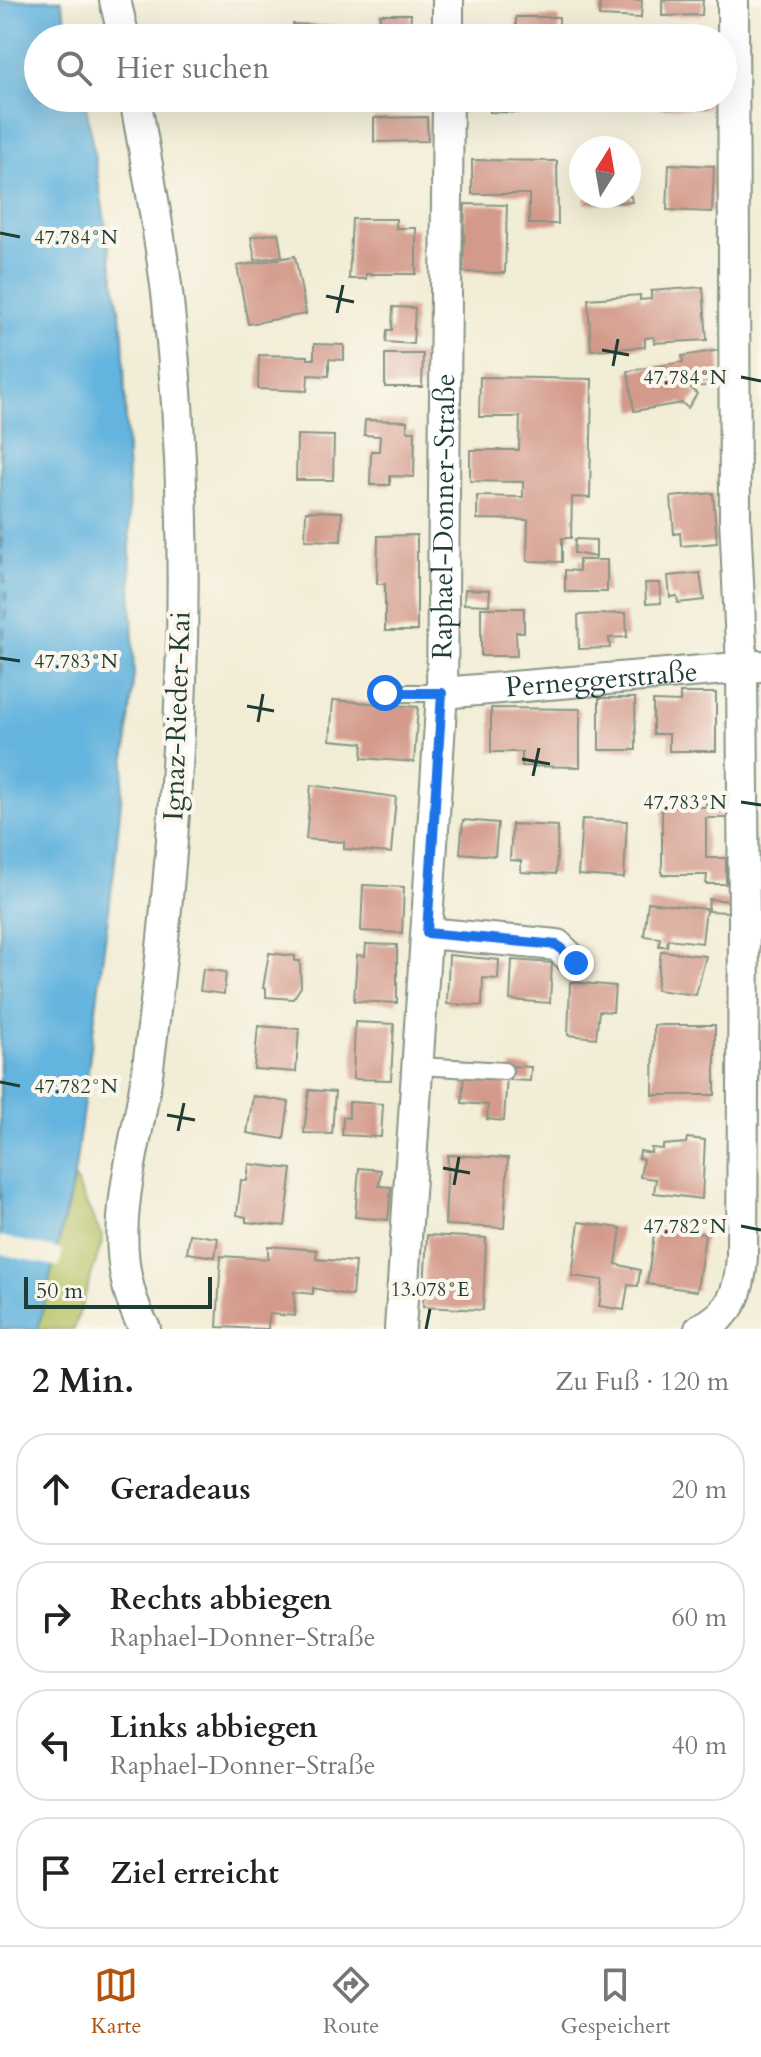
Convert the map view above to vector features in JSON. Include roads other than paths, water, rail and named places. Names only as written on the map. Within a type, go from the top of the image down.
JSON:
[{"type":"street","points":[[115,0],[121,24]]},
{"type":"street","points":[[448,0],[448,24]]},
{"type":"street","points":[[733,0],[734,24]]},
{"type":"street","points":[[700,1329],[730,1320],[751,1274],[752,666],[735,518],[748,362],[737,97]]},
{"type":"street","name":"Ignaz-Rieder-Kai","points":[[137,112],[168,301],[182,499],[181,676],[168,897],[145,1092],[129,1169],[121,1238],[123,1266],[145,1329]]},
{"type":"street","name":"Raphael-Donner-Straße","points":[[400,1329],[420,1066],[442,693],[448,112]]},
{"type":"street","name":"Perneggerstraße","points":[[442,693],[752,666]]},
{"type":"street","points":[[427,933],[557,945],[576,963]]},
{"type":"lane","points":[[385,693],[442,693]]},
{"type":"lane","points":[[420,1066],[504,1071]]},
{"type":"water","points":[[0,0],[61,0],[67,24],[24,24],[24,112],[87,112],[123,333],[134,673],[114,871],[74,1177],[38,1329],[0,1329]]}]
